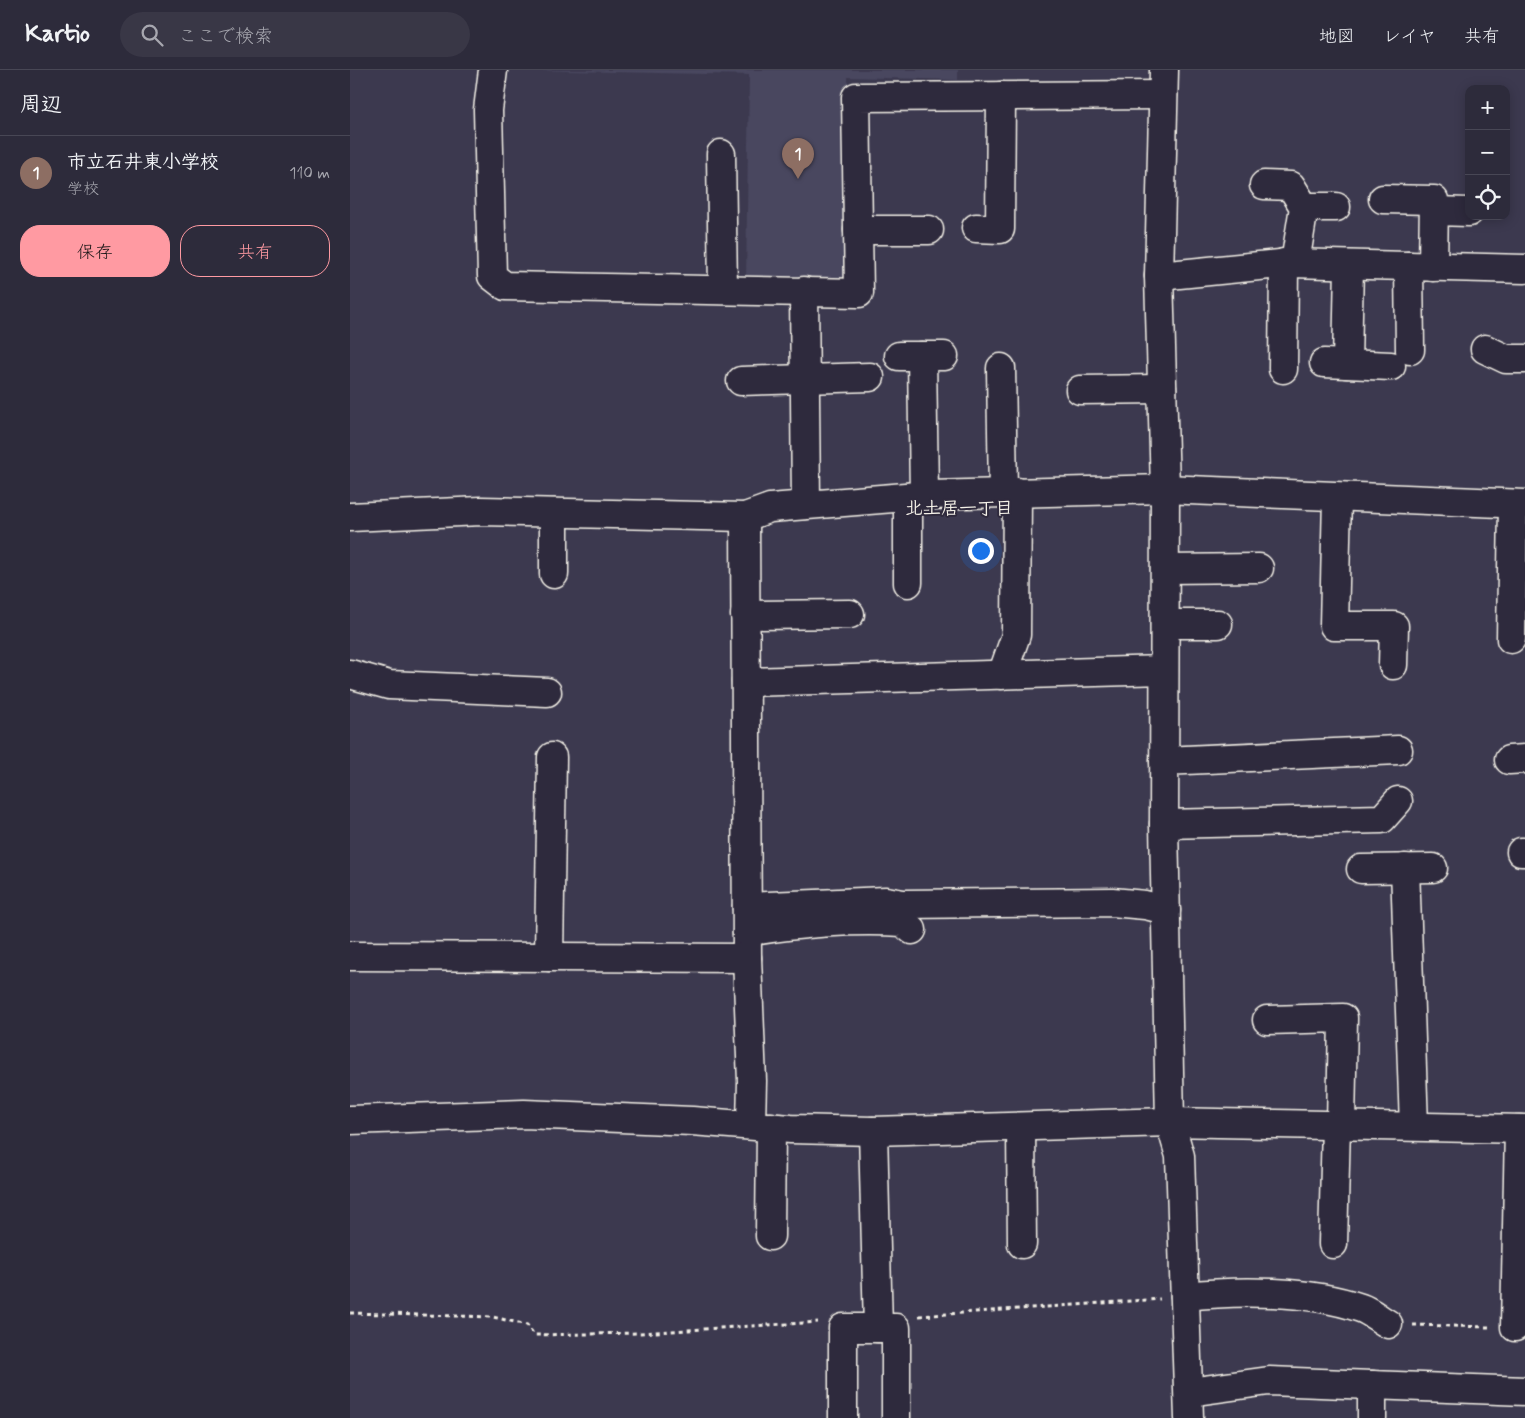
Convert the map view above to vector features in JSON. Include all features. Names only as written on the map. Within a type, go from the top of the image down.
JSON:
[{"type":"street","points":[[493,70],[488,110],[492,276],[506,286],[859,293],[856,97],[1001,96],[1164,83],[1159,276],[1165,489],[1164,824],[1170,1122],[1180,1156],[1189,1405],[1269,1380],[1525,1391]]},
{"type":"street","points":[[976,228],[1000,229],[1001,96]]},
{"type":"street","points":[[721,154],[723,289]]},
{"type":"street","points":[[1264,185],[1291,186],[1304,206],[1290,263],[1283,369]]},
{"type":"street","points":[[1349,264],[1335,364],[1401,358],[1434,211],[1434,200],[1383,199]]},
{"type":"street","points":[[1304,206],[1336,206]]},
{"type":"street","points":[[1434,211],[1465,212]]},
{"type":"street","points":[[858,230],[929,230]]},
{"type":"street","points":[[1159,276],[1290,263],[1525,269]]},
{"type":"street","points":[[804,291],[806,505]]},
{"type":"street","points":[[1485,349],[1506,359],[1525,359]]},
{"type":"street","points":[[908,583],[916,496],[922,356]]},
{"type":"street","points":[[1001,368],[1010,492],[1016,635],[1002,675]]},
{"type":"street","points":[[741,380],[870,377]]},
{"type":"street","points":[[1080,390],[1162,389]]},
{"type":"street","points":[[350,517],[481,511],[745,517],[770,508],[916,496],[1165,489],[1519,504],[1511,639]]},
{"type":"street","points":[[1337,496],[1334,626],[1394,626],[1393,664]]},
{"type":"street","points":[[554,513],[554,574]]},
{"type":"street","points":[[745,517],[747,932],[752,1081],[761,1126],[770,1236]]},
{"type":"street","points":[[1165,569],[1259,568]]},
{"type":"street","points":[[745,616],[850,614]]},
{"type":"street","points":[[1165,624],[1218,624]]},
{"type":"street","points":[[746,682],[1164,670]]},
{"type":"street","points":[[350,674],[389,685],[547,692]]},
{"type":"street","points":[[1164,761],[1398,750]]},
{"type":"street","points":[[549,957],[552,758]]},
{"type":"street","points":[[1164,824],[1382,819],[1398,801]]},
{"type":"street","points":[[1405,868],[1414,1126]]},
{"type":"street","points":[[1361,869],[1433,868]]},
{"type":"street","points":[[350,956],[549,957],[772,928],[1112,902],[1145,905],[1166,910]]},
{"type":"street","points":[[1267,1020],[1343,1018],[1333,1244]]},
{"type":"street","points":[[350,1120],[524,1114],[873,1132],[1170,1122],[1522,1128],[1515,1327]]},
{"type":"street","points":[[1021,1127],[1022,1244]]},
{"type":"street","points":[[873,1132],[878,1323]]},
{"type":"street","points":[[1185,1296],[1225,1292],[1265,1293],[1324,1300],[1363,1308],[1388,1324]]},
{"type":"street","points":[[842,1418],[843,1328],[878,1323],[896,1328],[896,1418]]},
{"type":"street","points":[[1372,1385],[1372,1418]]},
{"type":"path","points":[[878,1323],[1185,1296]]},
{"type":"path","points":[[350,1314],[493,1317],[527,1325],[534,1335],[640,1333],[819,1322]]},
{"type":"path","points":[[1388,1324],[1515,1327]]},
{"type":"shaded area","points":[[519,70],[958,70],[958,80],[848,77],[849,281],[746,277],[749,75]]},
{"type":"place","name":"市立石井東小学校","points":[[798,179]]},
{"type":"district","name":"北土居一丁目","points":[[959,509]]}]
